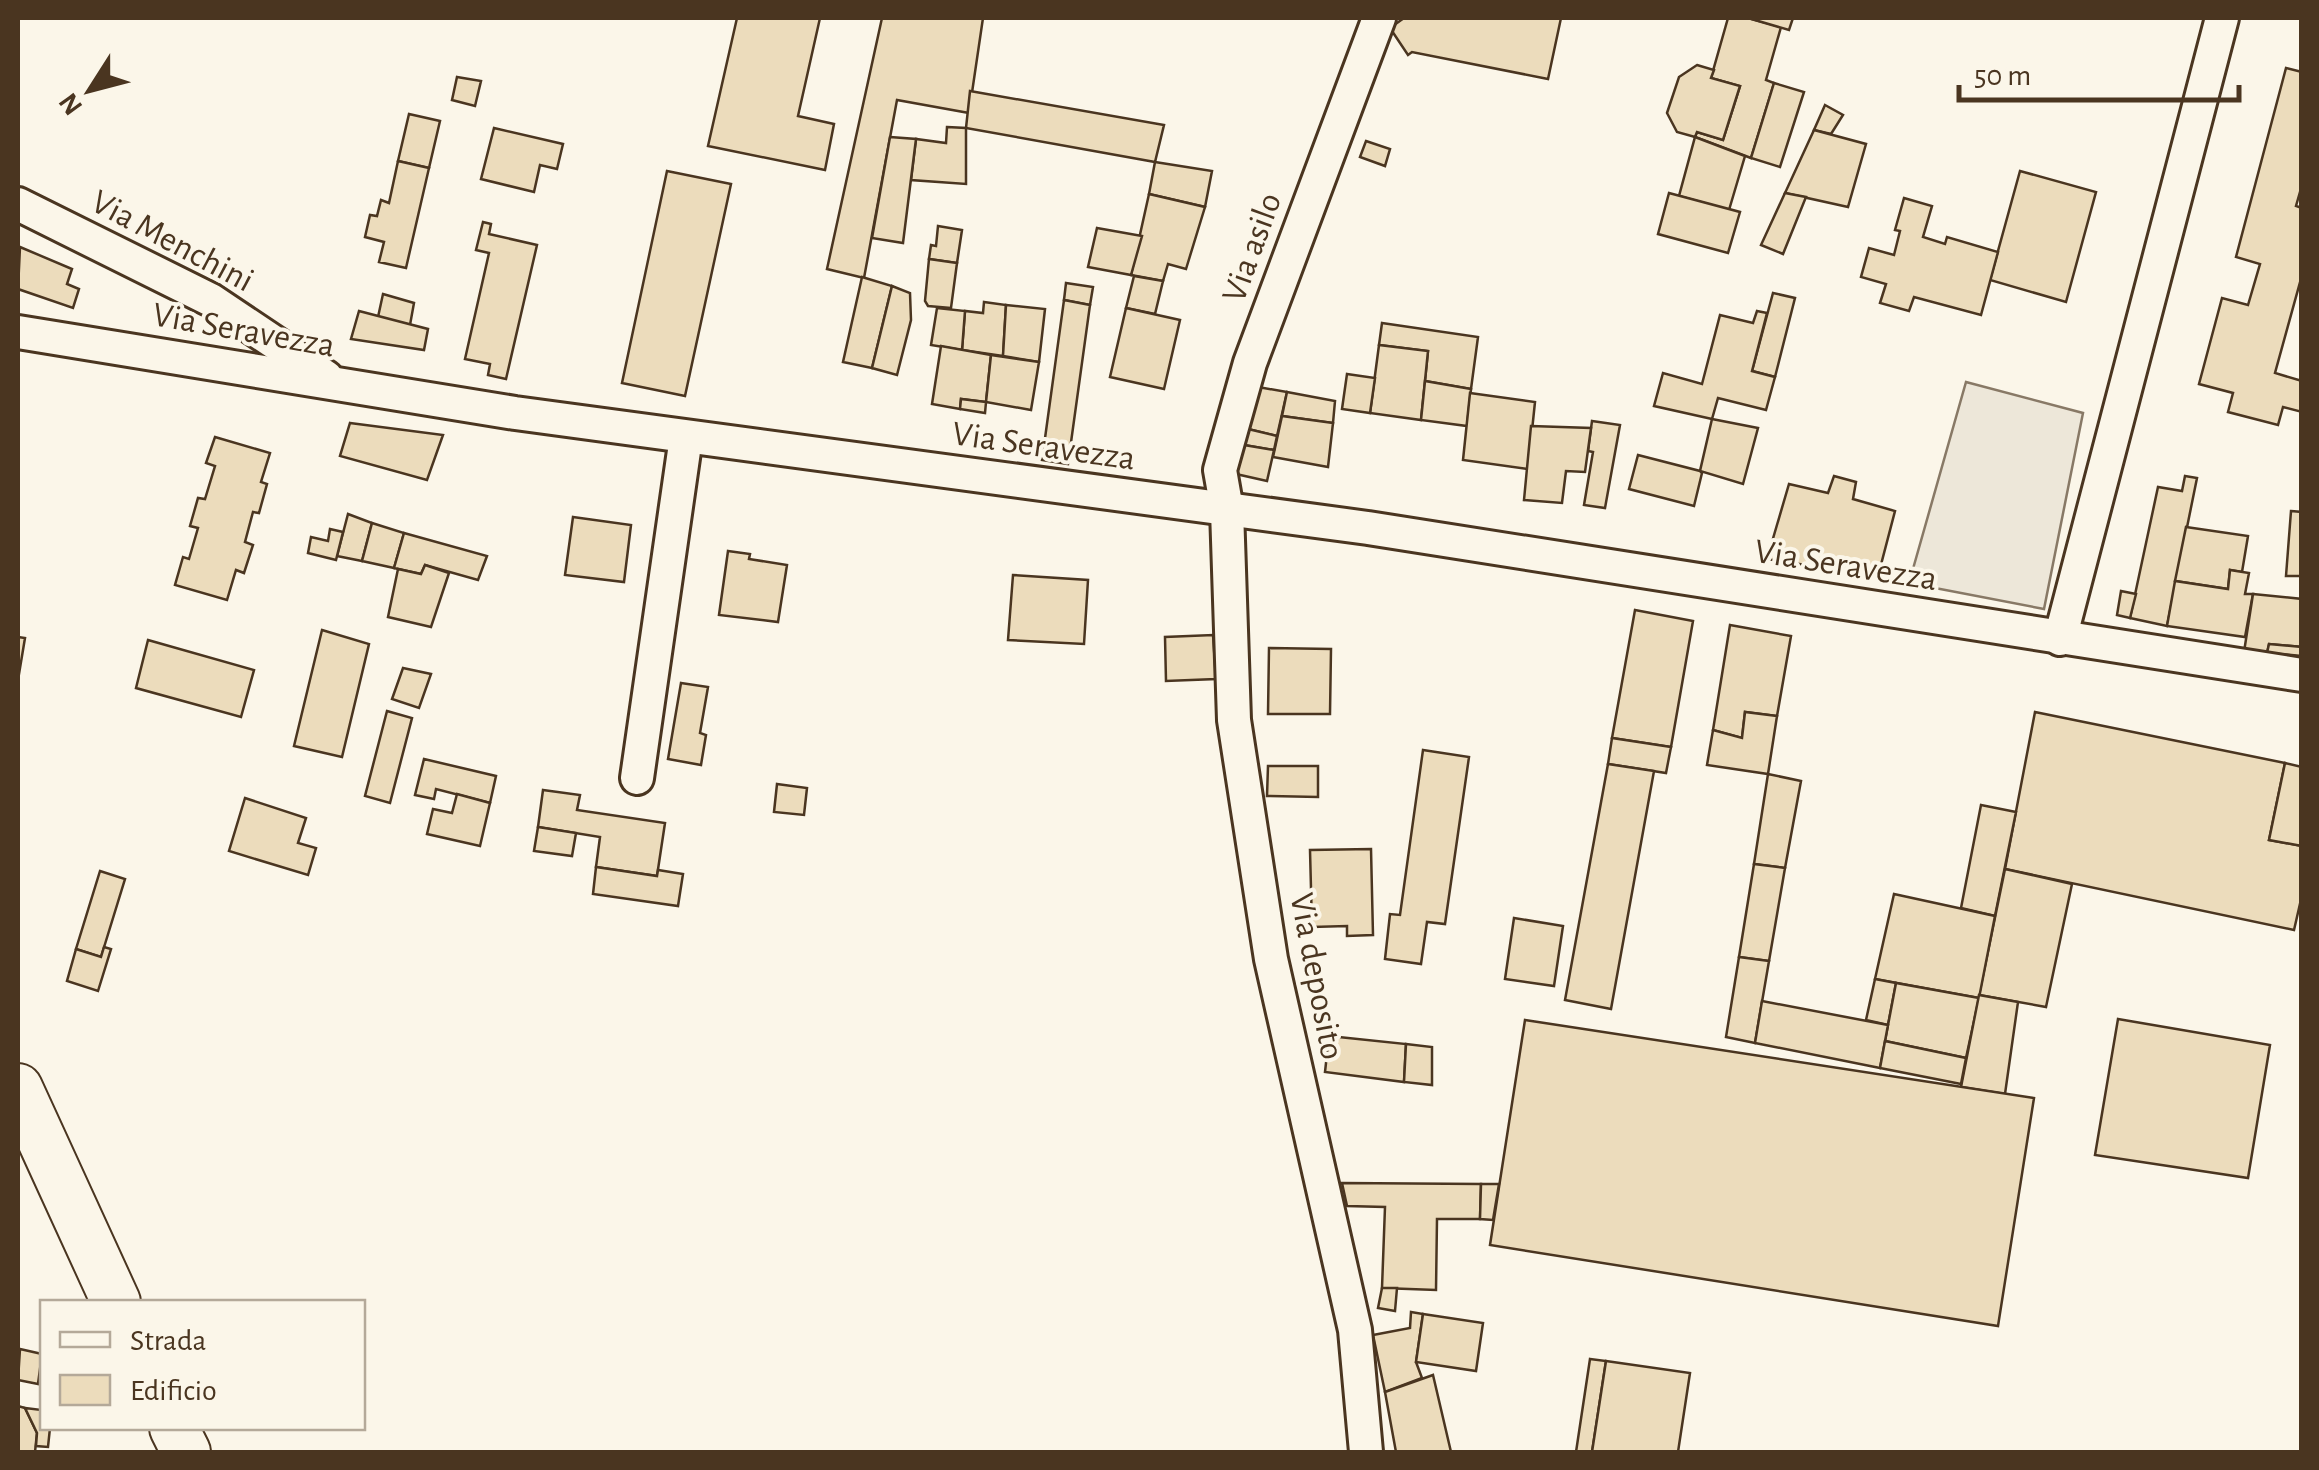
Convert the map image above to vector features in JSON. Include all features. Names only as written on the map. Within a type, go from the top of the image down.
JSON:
[{"type":"main road","points":[[18,1088],[115,1300]]},
{"type":"street","name":"Via asilo","points":[[1227,510],[1220,470],[1250,363],[1379,18]]},
{"type":"street","points":[[2060,639],[2222,18]]},
{"type":"street","name":"Via Menchini","points":[[18,204],[211,300],[338,385]]},
{"type":"street","name":"Via Seravezza","points":[[18,332],[686,437],[1368,528],[2302,674]]},
{"type":"street","points":[[637,778],[686,437]]},
{"type":"street","name":"Via deposito","points":[[1227,510],[1234,720],[1271,959],[1354,1330],[1366,1452]]},
{"type":"shaded area","points":[[1966,382],[2083,413],[2044,609],[1909,583]]},
{"type":"building","points":[[737,18],[820,18],[798,116],[834,124],[825,170],[708,146]]},
{"type":"building","points":[[882,18],[983,18],[969,113],[897,100],[864,278],[827,269]]},
{"type":"building","points":[[1404,18],[1561,18],[1548,79],[1412,52],[1408,55],[1390,28]]},
{"type":"building","points":[[1728,18],[1748,18],[1781,27],[1766,80],[1774,83],[1751,158],[1695,137],[1697,132],[1723,140],[1740,86],[1711,78]]},
{"type":"building","points":[[1748,18],[1793,18],[1789,30]]},
{"type":"building","points":[[1697,65],[1714,70],[1711,78],[1740,86],[1723,140],[1697,132],[1695,137],[1677,132],[1667,113],[1679,77]]},
{"type":"building","points":[[2286,68],[2302,72],[2302,185],[2296,206],[2302,208],[2302,275],[2275,373],[2302,381],[2302,412],[2283,407],[2278,425],[2228,412],[2233,393],[2199,384],[2222,298],[2248,305],[2260,264],[2236,257]]},
{"type":"building","points":[[457,77],[481,81],[475,106],[452,100]]},
{"type":"building","points":[[1774,83],[1804,92],[1780,167],[1751,158]]},
{"type":"building","points":[[970,91],[1164,125],[1155,162],[966,128]]},
{"type":"building","points":[[1825,105],[1843,115],[1831,134],[1814,130]]},
{"type":"building","points":[[409,114],[440,121],[429,168],[398,161]]},
{"type":"building","points":[[947,127],[966,128],[966,184],[911,180],[916,139],[946,143]]},
{"type":"building","points":[[494,128],[563,144],[557,169],[540,165],[534,192],[481,179]]},
{"type":"building","points":[[1814,130],[1866,144],[1848,207],[1785,193]]},
{"type":"building","points":[[890,137],[916,139],[903,243],[872,238]]},
{"type":"building","points":[[1695,137],[1745,156],[1729,210],[1679,196]]},
{"type":"building","points":[[1366,141],[1390,149],[1385,166],[1360,157]]},
{"type":"building","points":[[398,161],[429,168],[406,268],[379,262],[384,242],[365,237],[370,215],[377,216],[381,200],[389,203]]},
{"type":"building","points":[[1155,162],[1212,171],[1205,207],[1149,194]]},
{"type":"building","points":[[667,171],[731,184],[685,396],[622,383]]},
{"type":"building","points":[[2020,171],[2096,192],[2066,302],[1990,280]]},
{"type":"building","points":[[1669,193],[1740,212],[1728,253],[1658,234]]},
{"type":"building","points":[[1785,193],[1806,197],[1783,254],[1761,245]]},
{"type":"building","points":[[1149,194],[1205,207],[1186,269],[1168,264],[1163,281],[1131,275]]},
{"type":"building","points":[[1904,198],[1932,206],[1923,237],[1945,244],[1947,237],[1998,252],[1981,315],[1914,297],[1909,311],[1880,303],[1886,284],[1861,277],[1869,248],[1894,255],[1900,231],[1895,230]]},
{"type":"building","points":[[483,222],[491,224],[489,234],[537,245],[506,379],[488,375],[490,364],[465,359],[489,253],[476,250]]},
{"type":"building","points":[[938,226],[962,230],[957,263],[929,259],[931,245],[936,246]]},
{"type":"building","points":[[1097,228],[1142,236],[1131,275],[1088,267]]},
{"type":"building","points":[[20,247],[72,269],[67,284],[79,289],[73,308],[18,289]]},
{"type":"building","points":[[929,259],[957,263],[951,308],[928,306],[925,301]]},
{"type":"building","points":[[1134,276],[1163,281],[1155,314],[1126,308]]},
{"type":"building","points":[[862,277],[892,286],[872,368],[843,362]]},
{"type":"building","points":[[1066,283],[1093,287],[1090,305],[1064,300]]},
{"type":"building","points":[[892,286],[910,293],[911,320],[897,375],[872,368]]},
{"type":"building","points":[[1773,293],[1795,298],[1775,377],[1752,371]]},
{"type":"building","points":[[383,294],[414,303],[410,325],[378,317]]},
{"type":"building","points":[[1064,300],[1090,305],[1068,464],[1042,460]]},
{"type":"building","points":[[984,302],[1006,305],[1003,356],[962,350],[965,311],[983,313]]},
{"type":"building","points":[[1006,305],[1045,309],[1039,362],[1003,356]]},
{"type":"building","points":[[937,308],[965,311],[962,350],[931,345]]},
{"type":"building","points":[[1126,308],[1180,320],[1164,389],[1110,377]]},
{"type":"building","points":[[359,311],[428,329],[424,350],[351,339]]},
{"type":"building","points":[[1757,311],[1767,313],[1752,371],[1775,377],[1766,410],[1718,398],[1712,419],[1654,406],[1663,373],[1702,384],[1720,315],[1753,323]]},
{"type":"building","points":[[1382,323],[1478,337],[1471,389],[1425,381],[1428,351],[1379,345]]},
{"type":"building","points":[[1379,345],[1428,351],[1421,420],[1370,413]]},
{"type":"building","points":[[941,346],[991,355],[986,402],[961,399],[960,409],[932,404]]},
{"type":"building","points":[[991,355],[1039,362],[1031,410],[986,402]]},
{"type":"building","points":[[1347,374],[1375,378],[1370,413],[1342,409]]},
{"type":"building","points":[[1425,381],[1471,389],[1467,426],[1421,420]]},
{"type":"building","points":[[1258,387],[1287,392],[1277,436],[1248,429]]},
{"type":"building","points":[[1287,392],[1335,401],[1333,423],[1282,416]]},
{"type":"building","points":[[1470,393],[1535,402],[1528,469],[1463,460]]},
{"type":"building","points":[[961,399],[986,402],[985,413],[960,409]]},
{"type":"building","points":[[1282,416],[1333,423],[1328,467],[1273,457]]},
{"type":"building","points":[[1712,419],[1758,428],[1743,484],[1700,471]]},
{"type":"building","points":[[1592,421],[1620,425],[1605,508],[1584,505],[1593,452],[1588,451]]},
{"type":"building","points":[[350,423],[443,435],[427,480],[340,456]]},
{"type":"building","points":[[1531,426],[1591,428],[1585,472],[1566,471],[1562,503],[1524,500]]},
{"type":"building","points":[[1248,429],[1277,436],[1274,450],[1244,445]]},
{"type":"building","points":[[215,437],[270,453],[261,482],[267,484],[259,513],[253,512],[245,542],[253,545],[244,573],[236,570],[227,600],[175,585],[183,557],[189,559],[198,528],[190,526],[198,498],[205,499],[215,466],[206,463]]},
{"type":"building","points":[[1244,445],[1274,450],[1267,481],[1236,474]]},
{"type":"building","points":[[1638,455],[1700,471],[1694,506],[1629,489]]},
{"type":"building","points":[[1834,476],[1856,482],[1853,499],[1895,511],[1878,576],[1767,559],[1789,484],[1828,493]]},
{"type":"building","points":[[2185,476],[2197,478],[2167,626],[2130,618],[2158,487],[2182,491]]},
{"type":"building","points":[[2291,511],[2302,512],[2302,576],[2286,576]]},
{"type":"building","points":[[348,514],[372,523],[362,561],[337,556]]},
{"type":"building","points":[[573,517],[631,525],[624,582],[565,575]]},
{"type":"building","points":[[372,523],[404,533],[394,568],[362,561]]},
{"type":"building","points":[[2186,527],[2248,536],[2242,572],[2230,570],[2228,589],[2175,581]]},
{"type":"building","points":[[330,529],[343,532],[336,560],[308,553],[311,537],[328,541]]},
{"type":"building","points":[[404,533],[487,556],[478,580],[425,565],[421,574],[394,568]]},
{"type":"building","points":[[728,551],[787,565],[778,622],[719,615]]},
{"type":"building","points":[[425,565],[449,573],[431,627],[388,617],[398,569],[421,574]]},
{"type":"building","points":[[2230,570],[2249,573],[2245,594],[2253,594],[2245,637],[2167,626],[2175,581],[2228,589]]},
{"type":"building","points":[[1013,575],[1088,580],[1084,644],[1008,640]]},
{"type":"building","points":[[2121,591],[2136,594],[2130,618],[2117,615]]},
{"type":"building","points":[[2253,594],[2302,599],[2302,647],[2269,644],[2267,653],[2244,652]]},
{"type":"building","points":[[1635,610],[1693,621],[1671,747],[1612,738]]},
{"type":"building","points":[[1730,625],[1791,636],[1777,716],[1745,712],[1742,738],[1713,730]]},
{"type":"building","points":[[322,630],[369,644],[342,757],[294,746]]},
{"type":"building","points":[[1213,635],[1216,679],[1166,681],[1165,637]]},
{"type":"building","points":[[18,637],[25,638],[18,680]]},
{"type":"building","points":[[148,640],[254,670],[241,717],[136,688]]},
{"type":"building","points":[[2269,644],[2302,647],[2302,656],[2267,653]]},
{"type":"building","points":[[1269,648],[1331,649],[1330,714],[1268,714]]},
{"type":"building","points":[[403,668],[431,674],[419,708],[392,699]]},
{"type":"building","points":[[681,683],[708,687],[700,733],[706,735],[701,765],[668,759]]},
{"type":"building","points":[[387,711],[412,718],[390,803],[365,796]]},
{"type":"building","points":[[1745,712],[1777,716],[1768,774],[1707,765],[1713,730],[1742,738]]},
{"type":"building","points":[[2035,712],[2285,763],[2269,840],[2302,846],[2302,895],[2294,930],[2005,869]]},
{"type":"building","points":[[1612,738],[1671,747],[1666,773],[1608,764]]},
{"type":"building","points":[[1423,750],[1469,757],[1445,924],[1427,922],[1421,964],[1385,959],[1390,914],[1400,915]]},
{"type":"building","points":[[424,759],[496,776],[490,803],[436,789],[434,799],[415,795]]},
{"type":"building","points":[[2285,763],[2302,767],[2302,846],[2269,840]]},
{"type":"building","points":[[1608,764],[1654,771],[1611,1009],[1565,1000]]},
{"type":"building","points":[[1268,766],[1318,766],[1318,797],[1267,796]]},
{"type":"building","points":[[1768,774],[1801,781],[1785,868],[1754,864]]},
{"type":"building","points":[[777,784],[807,788],[804,815],[774,812]]},
{"type":"building","points":[[543,790],[580,795],[577,810],[665,823],[657,876],[596,867],[600,837],[538,827]]},
{"type":"building","points":[[457,794],[490,803],[480,846],[427,834],[433,809],[452,813]]},
{"type":"building","points":[[245,798],[306,818],[298,843],[316,848],[308,875],[229,851]]},
{"type":"building","points":[[1981,805],[2016,812],[1995,916],[1961,908]]},
{"type":"building","points":[[538,827],[576,833],[572,856],[534,851]]},
{"type":"building","points":[[1371,849],[1373,935],[1347,936],[1347,926],[1312,927],[1310,850]]},
{"type":"building","points":[[1754,864],[1785,868],[1769,961],[1739,957]]},
{"type":"building","points":[[596,867],[657,876],[658,870],[683,874],[678,906],[593,894]]},
{"type":"building","points":[[2005,869],[2072,884],[2046,1007],[1979,995]]},
{"type":"building","points":[[100,871],[125,879],[101,957],[76,949]]},
{"type":"building","points":[[1894,894],[1995,916],[1979,998],[1875,979]]},
{"type":"building","points":[[1514,918],[1563,926],[1554,986],[1505,979]]},
{"type":"building","points":[[104,947],[111,949],[98,991],[67,981],[76,949],[101,957]]},
{"type":"building","points":[[1739,957],[1769,961],[1755,1043],[1726,1037]]},
{"type":"building","points":[[1875,979],[1896,983],[1888,1025],[1866,1020]]},
{"type":"building","points":[[1896,983],[1979,998],[1966,1058],[1885,1041]]},
{"type":"building","points":[[1979,995],[2018,1002],[2005,1094],[1961,1087]]},
{"type":"building","points":[[1762,1001],[1888,1025],[1880,1068],[1755,1043]]},
{"type":"building","points":[[2118,1019],[2270,1045],[2248,1178],[2095,1155]]},
{"type":"building","points":[[1525,1020],[2034,1098],[1998,1326],[1490,1245]]},
{"type":"building","points":[[1329,1036],[1406,1044],[1404,1082],[1325,1072]]},
{"type":"building","points":[[1885,1041],[1966,1058],[1961,1084],[1880,1068]]},
{"type":"building","points":[[1406,1044],[1432,1047],[1432,1085],[1404,1082]]},
{"type":"building","points":[[1342,1183],[1481,1184],[1480,1219],[1437,1219],[1436,1290],[1382,1288],[1385,1207],[1347,1206]]},
{"type":"building","points":[[1481,1184],[1499,1184],[1493,1220],[1480,1219]]},
{"type":"building","points":[[1382,1288],[1397,1288],[1395,1311],[1378,1308]]},
{"type":"building","points":[[1411,1312],[1423,1314],[1416,1362],[1422,1378],[1385,1392],[1373,1335],[1410,1328]]},
{"type":"building","points":[[1423,1314],[1483,1323],[1476,1371],[1416,1362]]},
{"type":"building","points":[[20,1349],[40,1354],[38,1384],[18,1380]]},
{"type":"building","points":[[1590,1359],[1606,1361],[1592,1452],[1576,1452]]},
{"type":"building","points":[[1606,1361],[1690,1373],[1678,1452],[1592,1452]]},
{"type":"building","points":[[1433,1375],[1451,1452],[1396,1452],[1385,1392]]},
{"type":"building","points":[[18,1406],[25,1408],[37,1433],[35,1452],[18,1452]]},
{"type":"building","points":[[25,1408],[40,1410],[40,1430],[50,1430],[48,1447],[36,1446],[37,1433]]}]
